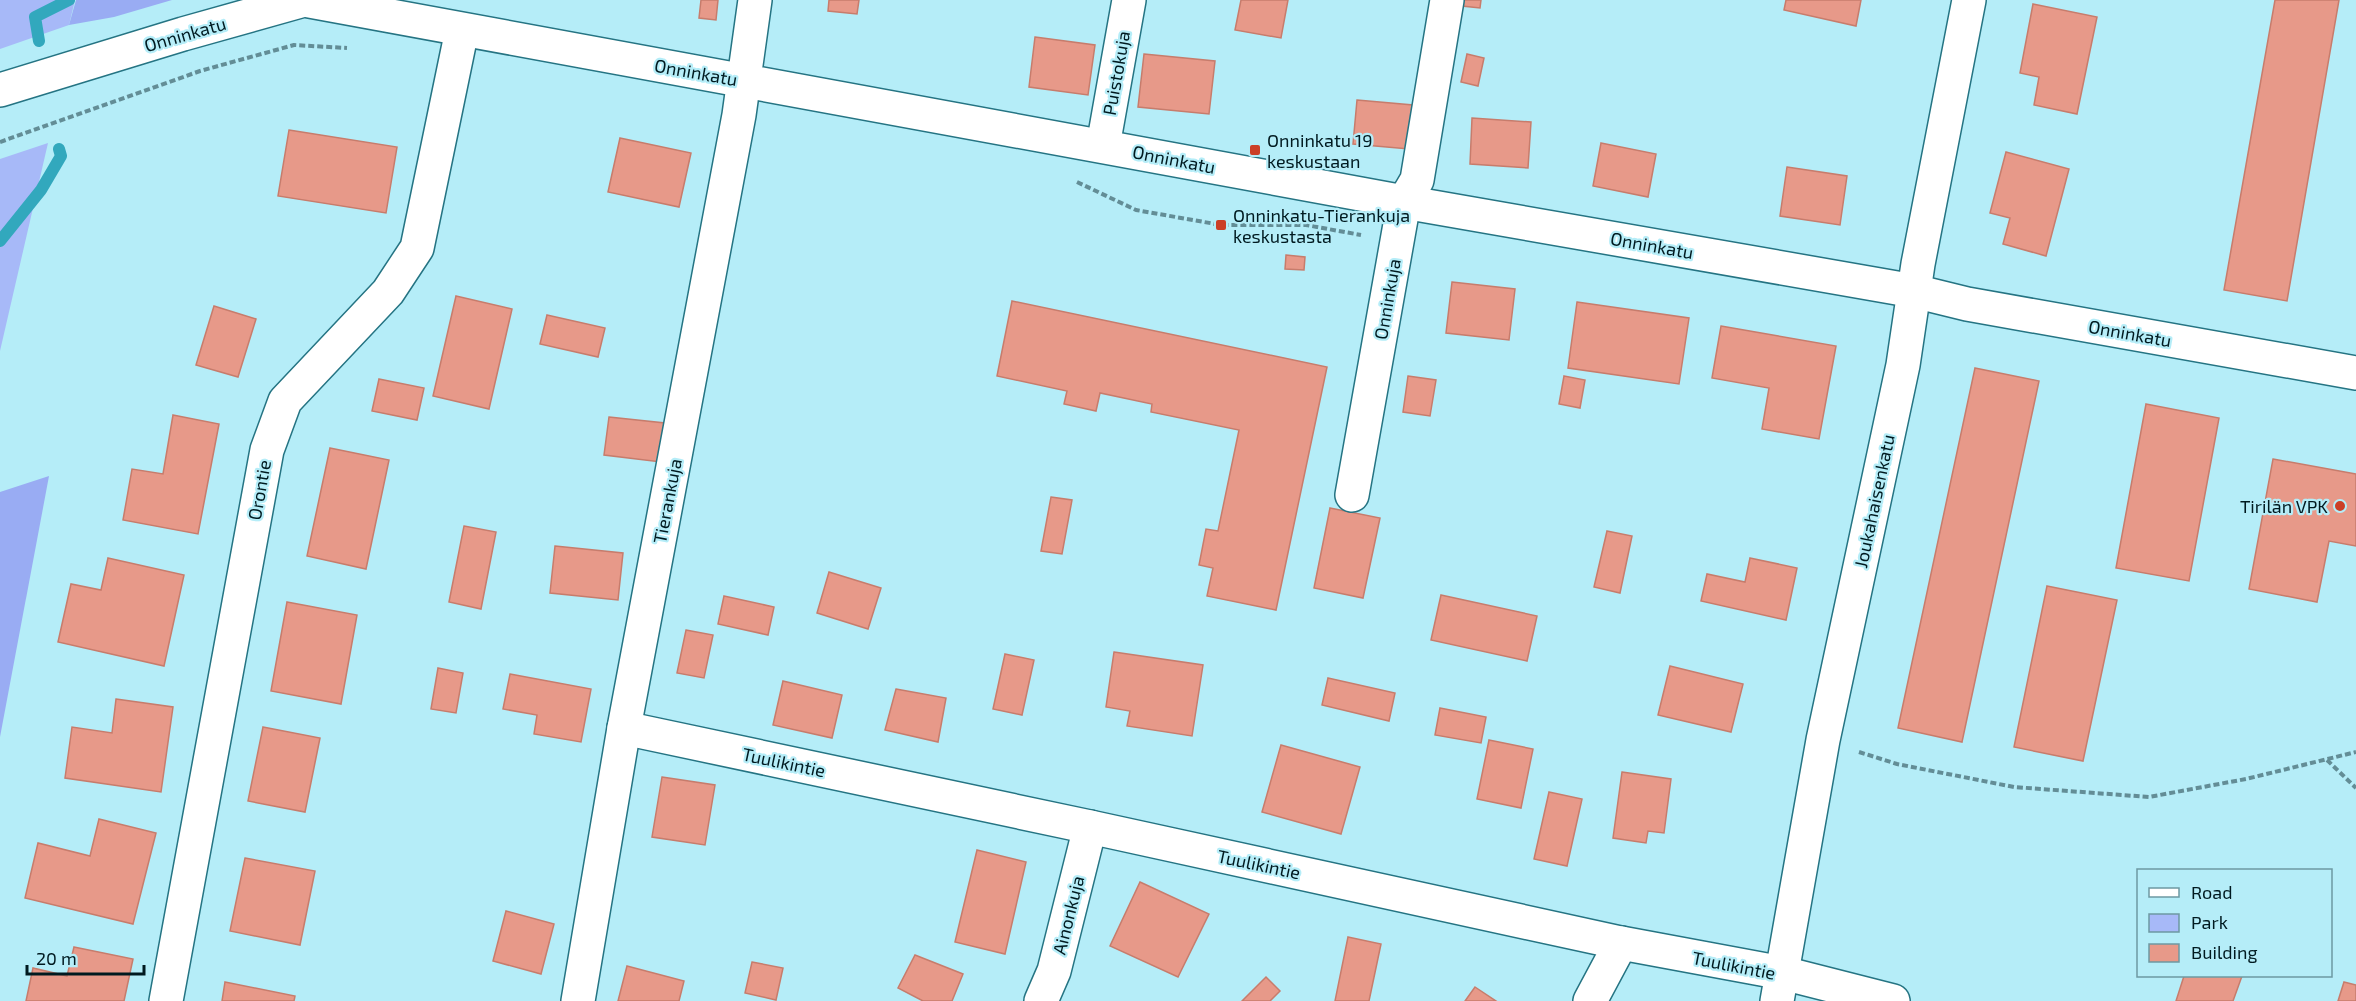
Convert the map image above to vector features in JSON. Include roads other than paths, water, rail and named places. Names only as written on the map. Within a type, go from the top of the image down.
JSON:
[{"type":"street","name":"Onninkatu","points":[[0,90],[304,0],[1404,202],[1914,291],[1967,304],[2356,373]]},
{"type":"street","name":"Tierankuja","points":[[578,1001],[624,728],[739,115],[755,0]]},
{"type":"street","name":"Puistokuja","points":[[1103,146],[1129,0]]},
{"type":"street","name":"Onninkuja","points":[[1352,495],[1404,202],[1418,180],[1447,0]]},
{"type":"street","name":"Joukahaisenkatu","points":[[1780,987],[1823,740],[1903,365],[1914,291],[1969,0]]},
{"type":"street","name":"Orontie","points":[[166,1001],[267,450],[285,401],[388,292],[417,248],[462,30]]},
{"type":"street","name":"Tuulikintie","points":[[624,728],[1621,943],[1780,987],[1893,1001]]},
{"type":"street","name":"Ainonkuja","points":[[1041,1001],[1054,970],[1090,827]]},
{"type":"street","points":[[1590,1001],[1621,943]]},
{"type":"waterway","points":[[39,41],[35,17],[69,0]]},
{"type":"waterway","points":[[0,241],[41,190],[61,156],[59,149]]},
{"type":"place","name":"Onninkatu 19 keskustaan","points":[[1255,150]]},
{"type":"place","name":"Onninkatu-Tierankuja keskustasta","points":[[1221,225]]},
{"type":"place","name":"Tirilän VPK","points":[[2340,506]]}]
